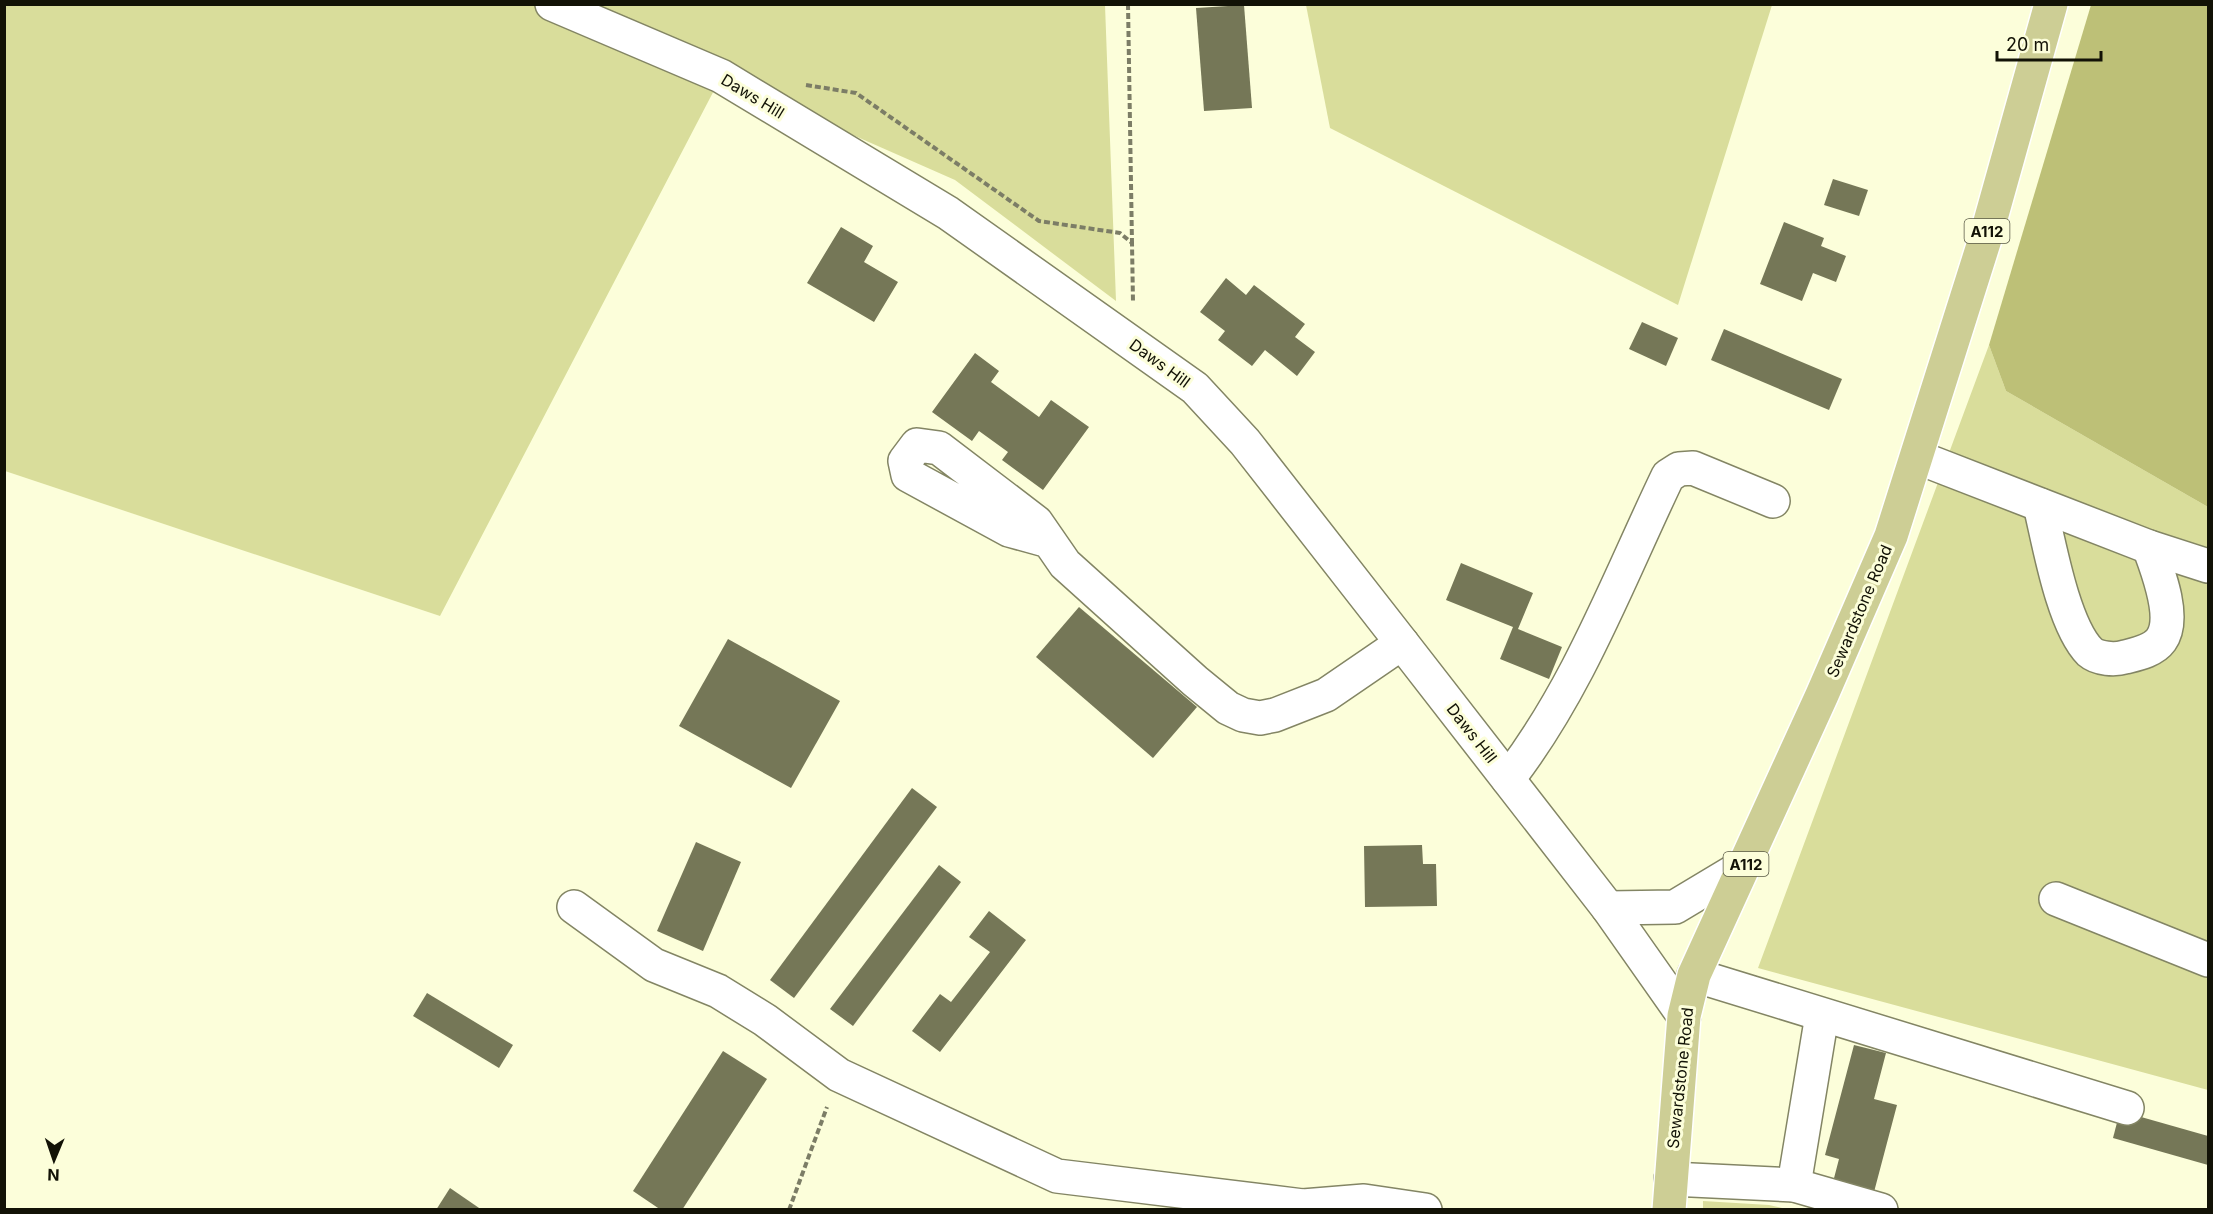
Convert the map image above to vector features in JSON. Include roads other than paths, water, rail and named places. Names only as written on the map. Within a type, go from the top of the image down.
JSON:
[{"type":"main road","name":"Sewardstone Road","points":[[1670,1194],[1684,1016],[1694,975],[1891,536],[1986,236],[2051,4]]},
{"type":"street","name":"Daws Hill","points":[[552,4],[721,76],[948,213],[1195,388],[1245,442],[1508,779],[1608,908],[1684,1016]]},
{"type":"street","points":[[1917,457],[2150,547],[2208,566]]},
{"type":"street","points":[[1508,779],[1536,743],[1566,690],[1668,476],[1679,469],[1694,468],[1773,501]]},
{"type":"street","points":[[2040,505],[2065,602],[2079,638],[2092,654],[2115,660],[2146,652],[2162,640],[2168,620],[2162,587],[2150,547]]},
{"type":"street","points":[[1049,541],[1065,564],[1195,681],[1228,708],[1243,715],[1260,718],[1275,715],[1318,699],[1402,643]]},
{"type":"street","points":[[1608,908],[1675,907],[1745,865]]},
{"type":"street","points":[[2056,898],[2208,960]]},
{"type":"street","points":[[574,907],[654,965],[718,991],[765,1020],[839,1075],[1057,1176],[1304,1206],[1364,1201],[1425,1209]]},
{"type":"street","points":[[1694,975],[2127,1108]]},
{"type":"street","points":[[1794,1185],[1822,1015]]},
{"type":"street","points":[[1670,1194],[1794,1185],[1881,1209]]}]
